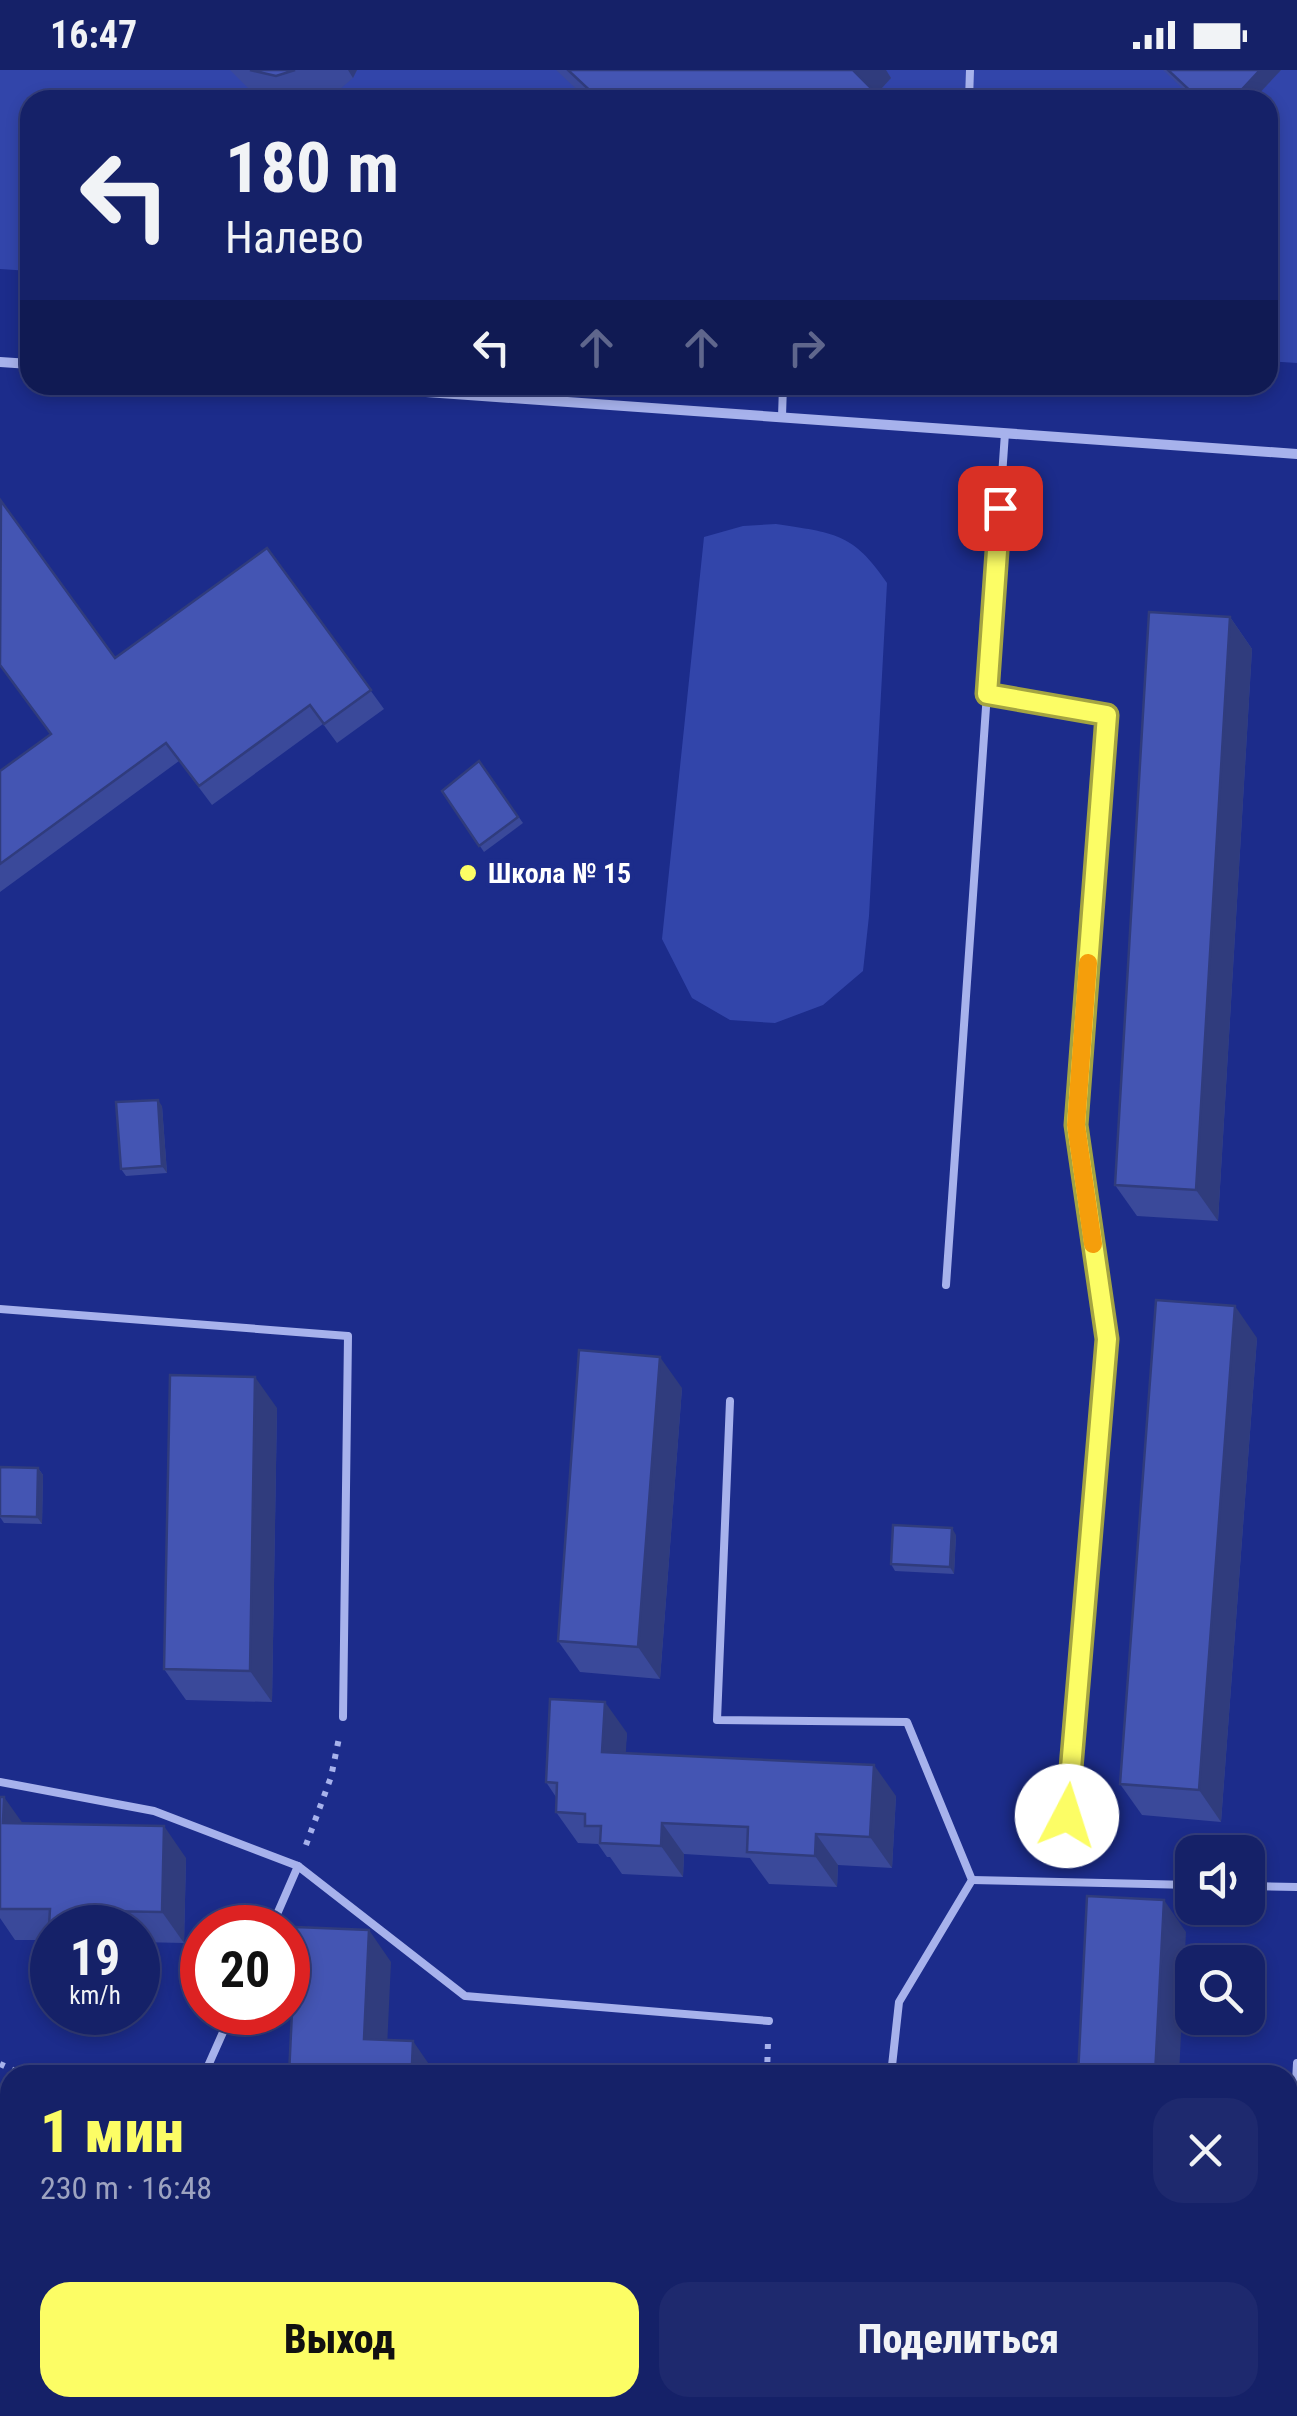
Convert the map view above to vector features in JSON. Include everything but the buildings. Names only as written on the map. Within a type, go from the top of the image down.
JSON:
[{"type":"street","points":[[470,395],[1297,454]]},
{"type":"lane","points":[[782,417],[783,395]]},
{"type":"lane","points":[[946,1285],[1005,433]]},
{"type":"lane","points":[[987,694],[1107,715],[1076,1125],[1107,1339],[1067,1816]]},
{"type":"lane","points":[[0,1309],[348,1336],[343,1717]]},
{"type":"lane","points":[[730,1401],[717,1720],[907,1722],[972,1880]]},
{"type":"lane","points":[[0,1782],[154,1811],[298,1866],[464,1996],[769,2021]]},
{"type":"lane","points":[[281,1905],[298,1866]]},
{"type":"lane","points":[[972,1880],[1175,1885]]},
{"type":"lane","points":[[891,2065],[899,2002],[972,1880]]},
{"type":"lane","points":[[1265,1886],[1297,1887]]},
{"type":"lane","points":[[208,2065],[222,2035]]},
{"type":"path","points":[[298,1866],[331,1777],[343,1717]]},
{"type":"shaded area","points":[[0,70],[1297,70],[1297,363],[1278,362],[1278,90],[20,90],[20,270],[0,269]]},
{"type":"shaded area","points":[[776,524],[827,533],[852,544],[887,583],[863,971],[823,1005],[775,1023],[730,1020],[692,998],[662,939],[704,537],[743,526]]},
{"type":"slow traffic","points":[[1088,963],[1076,1125],[1093,1244]]},
{"type":"place","name":"Школа № 15","points":[[468,873]]},
{"type":"route","points":[[1000,508],[987,694],[1107,715],[1076,1125],[1107,1339],[1067,1816]]}]
